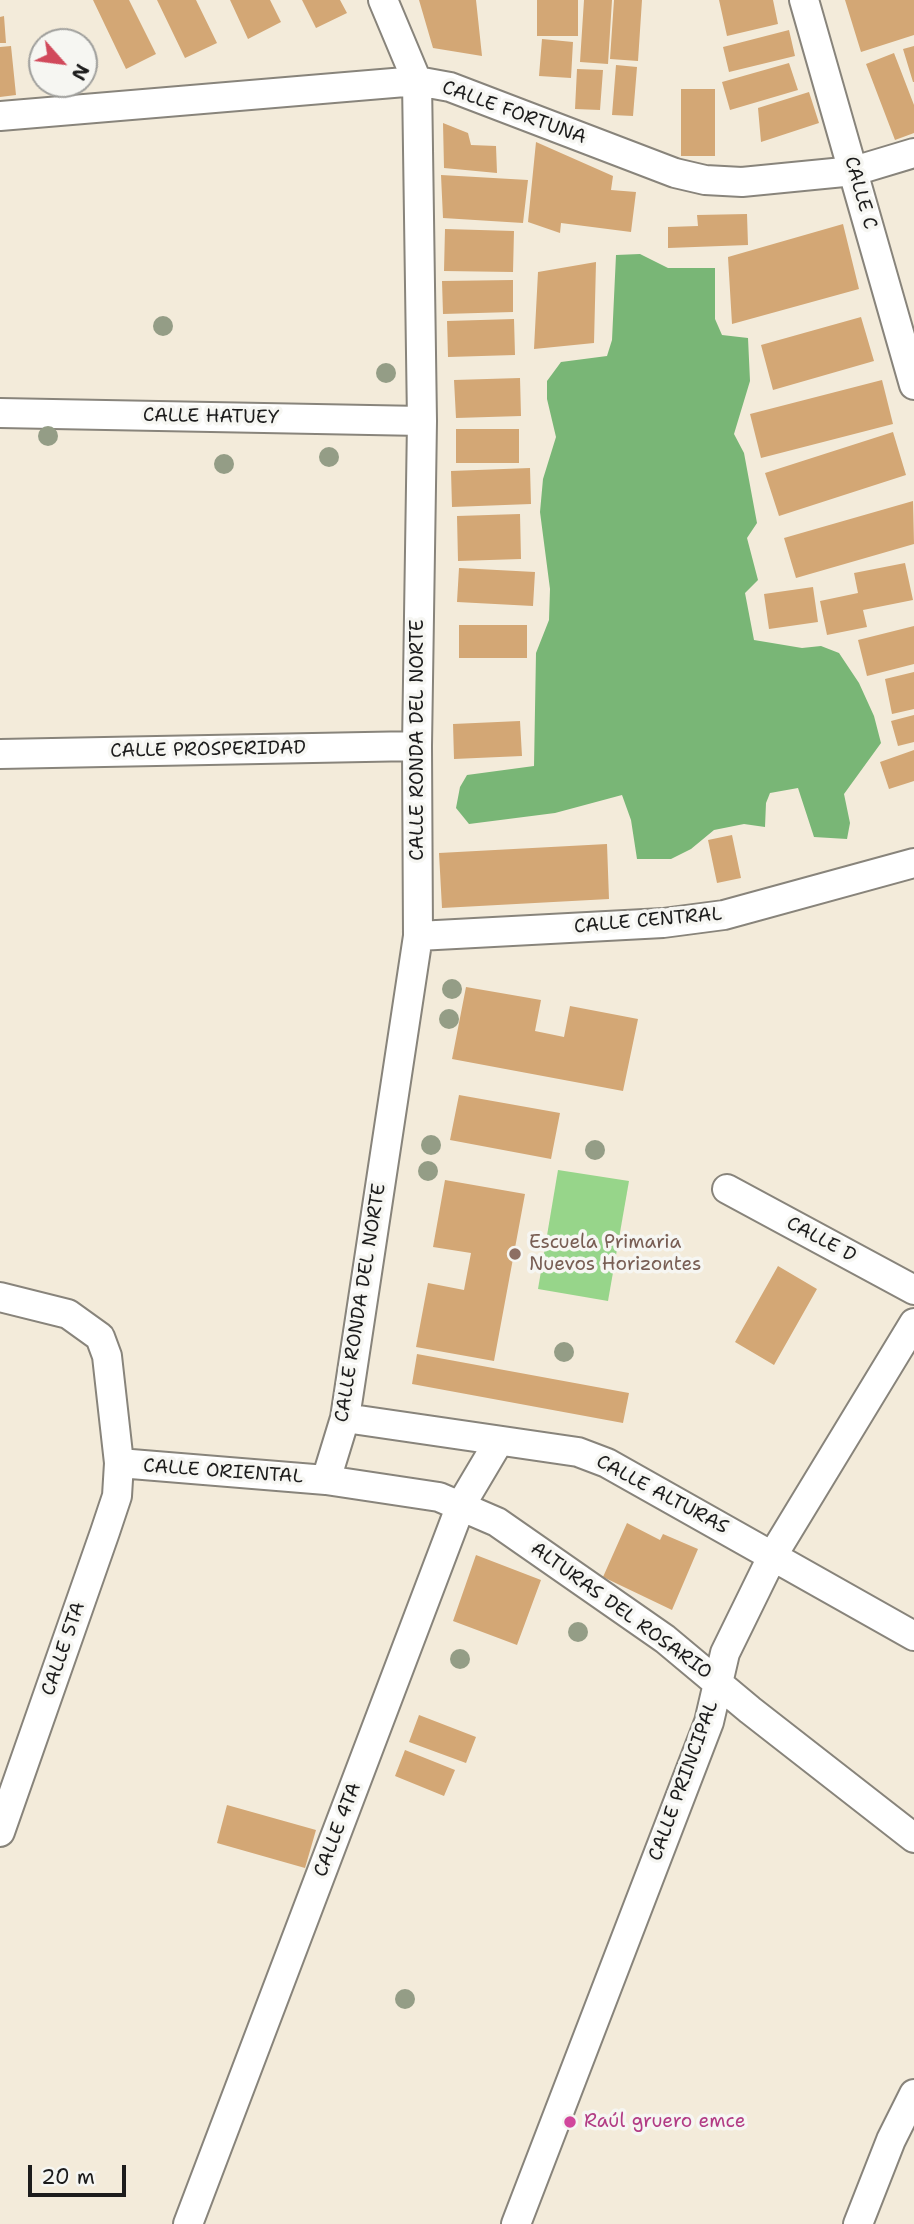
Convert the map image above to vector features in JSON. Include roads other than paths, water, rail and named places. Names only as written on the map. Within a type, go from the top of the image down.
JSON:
[{"type":"street","name":"CALLE RONDA DEL NORTE","points":[[327,1480],[345,1418],[418,936],[417,746],[422,421],[417,81],[383,0]]},
{"type":"street","name":"CALLE C","points":[[804,0],[914,385]]},
{"type":"street","name":"CALLE FORTUNA","points":[[0,116],[417,81],[450,87],[675,173],[705,180],[742,182],[854,171],[914,153]]},
{"type":"street","name":"CALLE HATUEY","points":[[0,412],[422,421]]},
{"type":"street","name":"CALLE PROSPERIDAD","points":[[0,754],[417,746]]},
{"type":"street","name":"CALLE CENTRAL","points":[[418,936],[663,923],[724,915],[914,863]]},
{"type":"street","name":"CALLE D","points":[[727,1189],[914,1290]]},
{"type":"street","name":"CALLE 5TA","points":[[0,1297],[68,1314],[100,1337],[107,1356],[119,1463],[117,1496],[0,1832]]},
{"type":"street","name":"CALLE PRINCIPAL","points":[[516,2224],[709,1722],[725,1653],[773,1555],[914,1323]]},
{"type":"street","name":"CALLE ALTURAS","points":[[345,1418],[578,1452],[607,1463],[914,1636]]},
{"type":"street","name":"CALLE 4TA","points":[[188,2224],[461,1505],[499,1441]]},
{"type":"street","name":"CALLE ORIENTAL","points":[[119,1463],[327,1480]]},
{"type":"street","name":"ALTURAS DEL ROSARIO","points":[[327,1480],[439,1497],[496,1522],[665,1639],[750,1710],[914,1838]]},
{"type":"street","points":[[858,2224],[891,2140],[914,2094]]},
{"type":"place","name":"Escuela Primaria Nuevos Horizontes","points":[[515,1254]]},
{"type":"place","name":"Raúl gruero emce","points":[[570,2122]]}]
